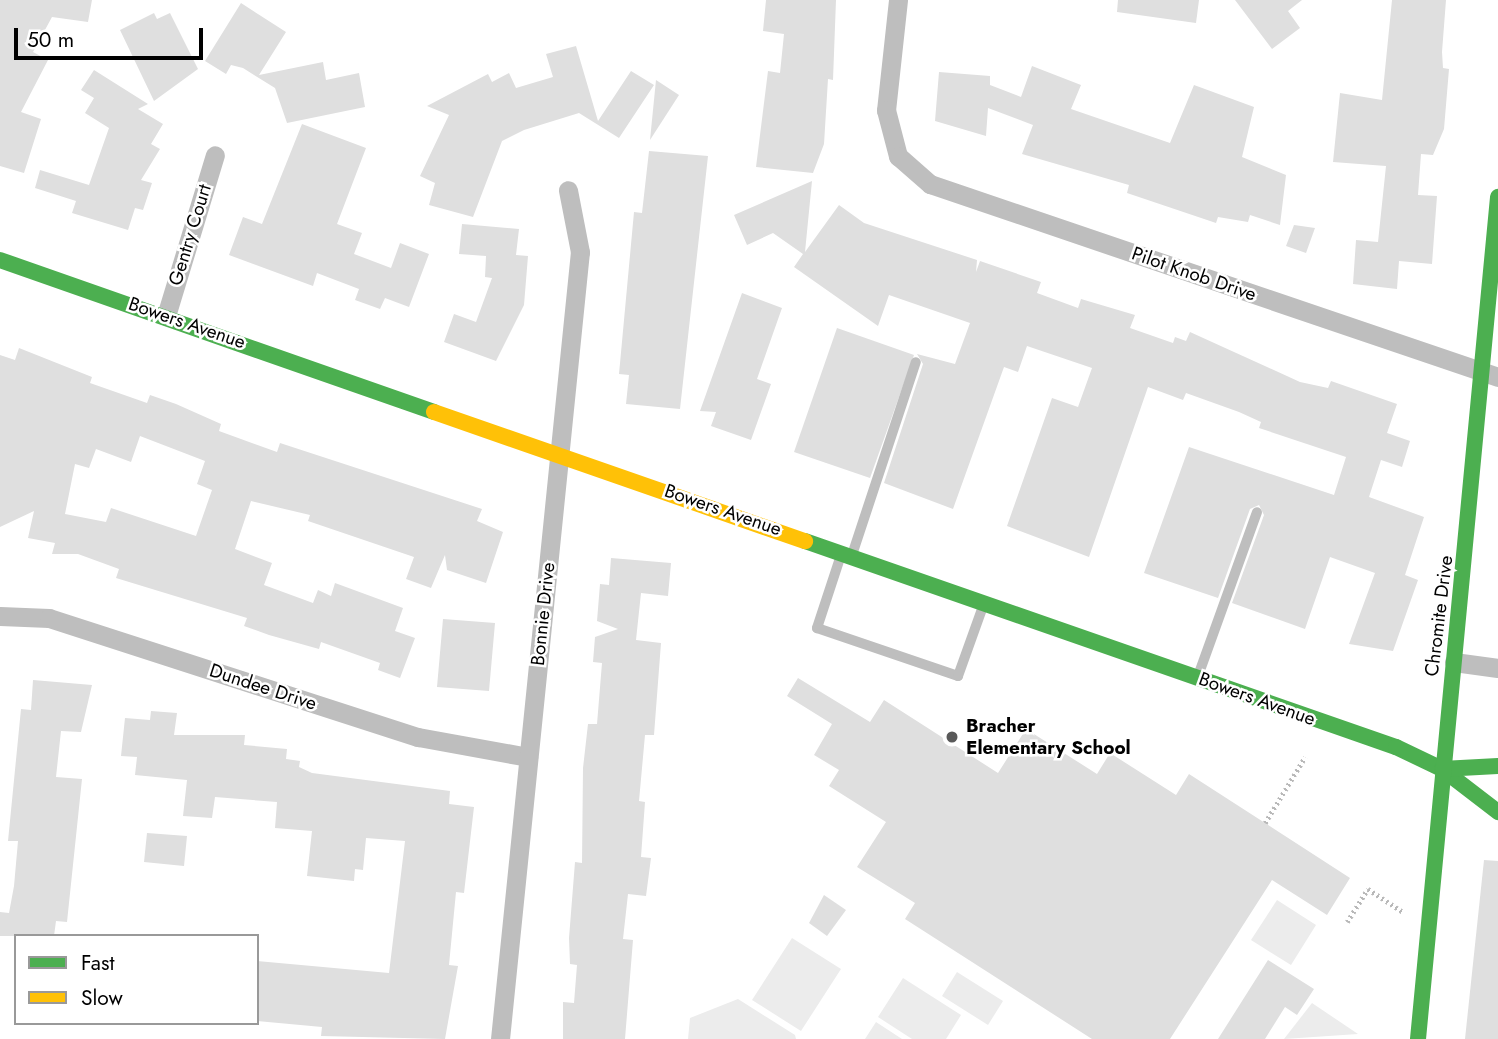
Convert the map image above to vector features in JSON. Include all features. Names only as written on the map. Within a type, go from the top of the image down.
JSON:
[{"type":"main road","name":"Chromite Drive","points":[[1418,1039],[1441,769],[1491,375],[1498,198]]},
{"type":"main road","name":"Bowers Avenue","points":[[0,260],[1198,677],[1441,769],[1498,812]]},
{"type":"main road","name":"Bowers Avenue","points":[[1441,769],[1498,766]]},
{"type":"street","name":"Pilot Knob Drive","points":[[898,0],[886,110],[898,156],[930,184],[1491,375]]},
{"type":"street","name":"Gentry Court","points":[[166,316],[215,155]]},
{"type":"street","name":"Bonnie Drive","points":[[500,1039],[580,252],[568,190]]},
{"type":"street","name":"Dundee Drive","points":[[0,616],[49,618],[418,737],[528,757]]},
{"type":"street","points":[[1454,662],[1498,668]]},
{"type":"lane","points":[[916,362],[817,628],[958,676],[984,601]]},
{"type":"lane","points":[[1198,677],[1257,512]]},
{"type":"path","points":[[1265,823],[1305,757]]},
{"type":"path","points":[[1347,922],[1368,889],[1403,912]]},
{"type":"shaded area","points":[[1277,900],[1316,925],[1291,965],[1251,940]]},
{"type":"shaded area","points":[[792,938],[841,969],[801,1031],[752,1000]]},
{"type":"shaded area","points":[[957,972],[1003,1001],[988,1025],[942,996]]},
{"type":"shaded area","points":[[903,978],[961,1015],[946,1039],[912,1039],[878,1017]]},
{"type":"shaded area","points":[[738,999],[795,1035],[796,1039],[688,1039],[690,1018]]},
{"type":"shaded area","points":[[1312,1003],[1358,1034],[1284,1039]]},
{"type":"shaded area","points":[[876,1022],[902,1039],[865,1039]]},
{"type":"building","points":[[0,0],[92,0],[88,22],[52,17],[33,52],[48,60],[21,112],[41,119],[24,173],[0,166]]},
{"type":"building","points":[[766,0],[836,0],[833,80],[828,79],[824,144],[813,173],[756,167],[768,71],[780,73],[784,34],[763,31]]},
{"type":"building","points":[[1118,0],[1199,0],[1196,23],[1117,12]]},
{"type":"building","points":[[1235,0],[1302,0],[1288,11],[1300,28],[1272,49]]},
{"type":"building","points":[[1392,0],[1446,0],[1442,52],[1443,68],[1449,69],[1444,129],[1433,155],[1421,154],[1418,195],[1437,196],[1432,264],[1399,261],[1397,289],[1353,284],[1356,240],[1378,242],[1386,166],[1333,162],[1340,93],[1382,100]]},
{"type":"building","points":[[241,3],[286,32],[259,75],[323,62],[326,80],[359,73],[365,107],[287,123],[275,88],[243,68],[231,65],[226,74],[205,61]]},
{"type":"building","points":[[154,13],[157,19],[170,13],[198,69],[154,101],[120,30]]},
{"type":"building","points":[[576,46],[598,121],[631,71],[654,85],[619,138],[579,113],[524,130],[502,141],[473,217],[429,205],[435,183],[420,176],[449,115],[427,106],[488,74],[492,82],[509,73],[516,88],[553,77],[546,54]]},
{"type":"building","points":[[1032,66],[1081,85],[1071,109],[1170,143],[1194,85],[1254,107],[1242,157],[1286,175],[1280,225],[1250,215],[1248,222],[1218,217],[1216,223],[1127,193],[1129,185],[1022,154],[1033,125],[988,108],[986,136],[935,121],[939,72],[990,76],[990,85],[1021,97]]},
{"type":"building","points":[[94,70],[148,104],[138,109],[163,124],[151,144],[160,149],[141,180],[152,183],[143,210],[135,208],[128,230],[72,213],[76,201],[35,188],[40,170],[89,185],[109,128],[85,113],[94,98],[81,90]]},
{"type":"building","points":[[656,80],[679,95],[650,140]]},
{"type":"building","points":[[302,124],[366,148],[337,224],[362,233],[354,254],[391,268],[400,243],[429,254],[409,307],[385,298],[380,309],[355,300],[359,289],[317,273],[313,286],[229,255],[243,217],[262,224]]},
{"type":"building","points":[[649,151],[708,156],[680,409],[626,404],[629,375],[619,374],[634,212],[642,213]]},
{"type":"building","points":[[812,181],[805,252],[839,205],[864,223],[977,260],[976,272],[980,261],[1041,282],[1037,293],[1078,308],[1081,299],[1135,315],[1130,328],[1173,343],[1175,337],[1186,341],[1190,332],[1300,382],[1328,388],[1331,381],[1397,404],[1387,433],[1410,441],[1402,467],[1381,460],[1369,497],[1424,517],[1405,575],[1418,580],[1393,651],[1349,644],[1375,573],[1330,557],[1305,629],[1232,603],[1264,515],[1259,505],[1250,509],[1218,598],[1144,573],[1189,447],[1334,495],[1346,457],[1259,428],[1261,422],[1186,393],[1183,400],[1148,387],[1089,557],[1007,526],[1052,398],[1078,407],[1092,368],[1027,346],[1018,372],[1004,367],[953,509],[884,483],[923,364],[917,354],[955,364],[970,323],[889,295],[878,326],[794,267],[803,254],[773,233],[747,245],[734,215]]},
{"type":"building","points":[[462,224],[519,229],[516,255],[528,256],[524,305],[496,361],[444,342],[454,314],[476,322],[492,278],[485,277],[486,256],[459,254]]},
{"type":"building","points":[[1294,225],[1315,228],[1306,253],[1286,246]]},
{"type":"building","points":[[742,293],[782,308],[757,379],[771,384],[751,440],[711,426],[716,412],[700,411]]},
{"type":"building","points":[[837,328],[914,355],[870,478],[794,452]]},
{"type":"building","points":[[19,348],[92,377],[90,383],[147,403],[150,395],[176,404],[221,424],[219,431],[277,452],[280,443],[482,509],[477,521],[503,532],[486,583],[447,570],[445,555],[431,588],[406,579],[414,557],[308,521],[310,515],[251,501],[235,549],[272,563],[264,585],[313,603],[318,590],[331,596],[335,583],[403,608],[395,631],[415,638],[400,678],[378,670],[380,663],[321,642],[319,649],[269,635],[244,626],[247,618],[116,578],[119,569],[78,554],[52,554],[55,543],[28,538],[34,511],[0,527],[0,355],[15,360]],"holes":[[[140,436],[205,461],[197,484],[212,490],[196,536],[111,508],[106,522],[65,514],[75,464],[89,468],[96,449],[131,462]]]},
{"type":"building","points":[[611,558],[671,563],[668,596],[641,593],[636,640],[661,643],[654,735],[645,735],[639,801],[645,802],[641,857],[651,858],[646,896],[628,894],[623,939],[633,940],[625,1039],[563,1039],[563,1002],[574,1003],[577,965],[570,964],[569,938],[575,862],[582,863],[583,768],[588,724],[597,724],[602,663],[593,662],[595,637],[618,629],[597,621],[600,584],[609,585]]},
{"type":"building","points":[[443,619],[495,623],[489,691],[437,687]]},
{"type":"building","points":[[798,678],[870,722],[884,700],[998,773],[1026,729],[1097,774],[1110,753],[1176,795],[1189,774],[1350,878],[1327,915],[1272,880],[1170,1039],[1092,1039],[905,919],[915,903],[857,867],[886,822],[829,786],[839,770],[814,755],[832,724],[787,696]]},
{"type":"building","points":[[33,680],[92,685],[81,732],[61,731],[56,777],[82,779],[67,922],[56,921],[54,934],[0,936],[0,912],[9,913],[14,886],[18,841],[8,841],[21,709],[31,710]]},
{"type":"building","points":[[151,711],[177,713],[174,735],[245,735],[244,745],[287,749],[286,759],[300,761],[299,767],[312,773],[450,791],[449,804],[474,807],[464,893],[456,892],[449,965],[458,966],[445,1039],[321,1036],[322,1027],[259,1021],[259,961],[389,973],[405,841],[366,838],[363,870],[355,869],[354,881],[307,876],[312,831],[275,828],[277,802],[215,797],[212,818],[183,816],[187,780],[135,775],[137,757],[121,756],[125,718],[150,720]]},
{"type":"building","points":[[147,833],[187,836],[184,866],[144,862]]},
{"type":"building","points":[[1484,860],[1498,861],[1498,1039],[1465,1039]]},
{"type":"building","points":[[824,895],[846,910],[827,936],[809,923]]},
{"type":"building","points":[[1268,960],[1314,989],[1297,1015],[1285,1007],[1265,1039],[1218,1039]]},
{"type":"traffic: fast","points":[[1418,1039],[1498,197]]},
{"type":"traffic: fast","points":[[0,260],[434,412]]},
{"type":"traffic: fast","points":[[805,541],[1396,747],[1442,769],[1498,812]]},
{"type":"traffic: fast","points":[[1442,769],[1498,766]]},
{"type":"traffic: slow","points":[[434,412],[805,541]]},
{"type":"place","name":"Bracher Elementary School","points":[[952,737]]}]
